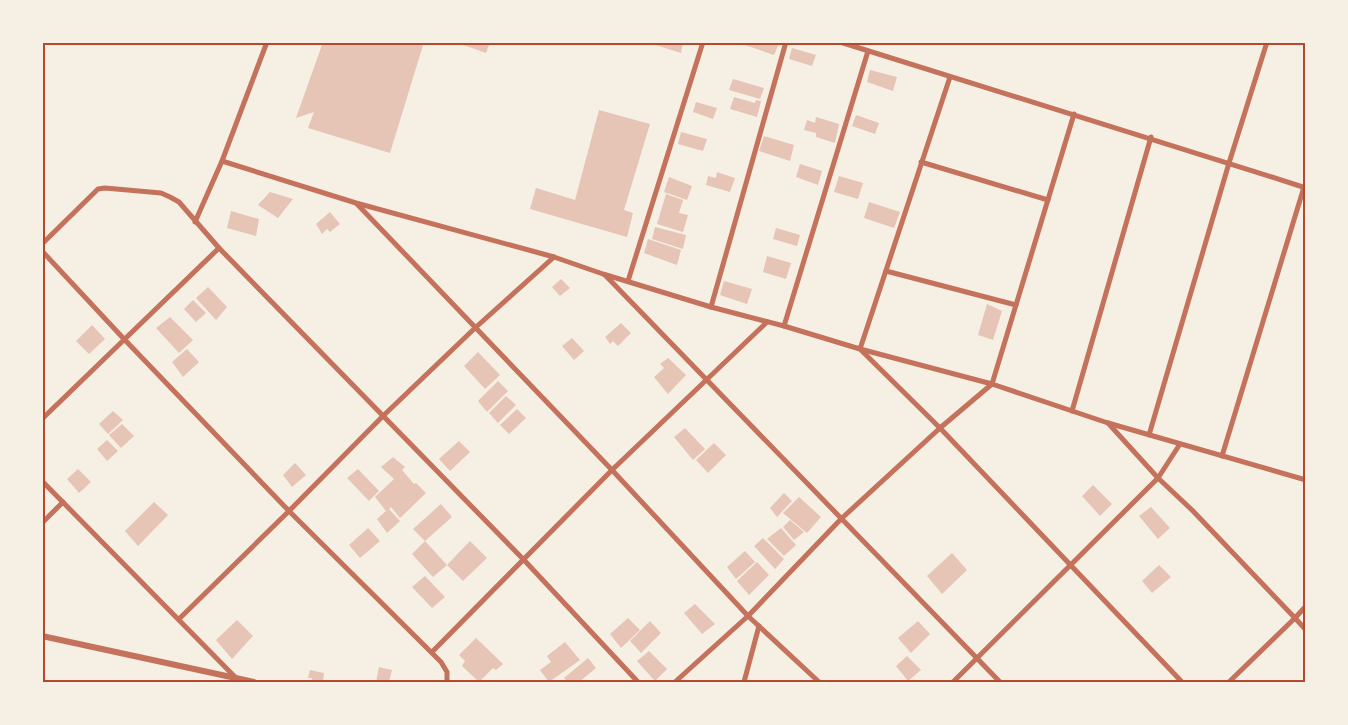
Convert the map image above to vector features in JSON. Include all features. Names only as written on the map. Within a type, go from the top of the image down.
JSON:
[{"type":"street","points":[[196,222],[222,161],[267,42]]},
{"type":"street","points":[[628,282],[703,42]]},
{"type":"street","points":[[711,307],[786,42]]},
{"type":"street","points":[[840,42],[950,78],[1151,137],[1305,187],[1222,456]]},
{"type":"street","points":[[1149,435],[1229,163],[1267,42]]},
{"type":"street","points":[[784,326],[868,51]]},
{"type":"street","points":[[860,349],[920,162],[950,78]]},
{"type":"street","points":[[675,682],[748,616],[841,520],[940,428],[992,384],[1074,114]]},
{"type":"street","points":[[1072,411],[1151,137]]},
{"type":"street","points":[[222,161],[356,203],[554,257],[711,307],[992,384],[1108,423],[1304,480],[1306,473]]},
{"type":"street","points":[[920,162],[1048,200]]},
{"type":"street","points":[[42,244],[98,189],[161,193],[179,202],[219,248],[524,560],[638,682]]},
{"type":"street","points":[[356,203],[612,470],[748,616],[819,682]]},
{"type":"street","points":[[42,419],[219,248]]},
{"type":"street","points":[[42,251],[289,511],[442,662],[447,672],[447,682]]},
{"type":"street","points":[[179,619],[383,416],[475,328],[554,257]]},
{"type":"street","points":[[886,271],[1016,305]]},
{"type":"street","points":[[603,274],[1000,682]]},
{"type":"street","points":[[432,652],[612,470],[767,322]]},
{"type":"street","points":[[860,349],[940,428],[1182,682]]},
{"type":"street","points":[[1108,423],[1158,478],[1192,510],[1306,630]]},
{"type":"street","points":[[953,682],[1158,478],[1180,444]]},
{"type":"street","points":[[42,480],[236,678]]},
{"type":"street","points":[[42,523],[63,502]]},
{"type":"street","points":[[1229,682],[1306,606]]},
{"type":"street","points":[[744,682],[759,626]]},
{"type":"street","points":[[42,636],[254,682]]},
{"type":"building","points":[[323,42],[424,42],[390,153],[308,128],[314,112],[296,118]]},
{"type":"building","points":[[455,42],[490,42],[486,53]]},
{"type":"building","points":[[646,42],[683,42],[681,53]]},
{"type":"building","points":[[743,42],[779,43],[774,55],[742,44]]},
{"type":"building","points":[[792,48],[816,55],[812,66],[789,59]]},
{"type":"building","points":[[870,70],[897,77],[893,91],[867,82]]},
{"type":"building","points":[[733,79],[764,88],[760,99],[729,90]]},
{"type":"building","points":[[734,97],[755,103],[756,100],[761,101],[757,117],[730,109]]},
{"type":"building","points":[[696,102],[717,108],[713,119],[693,112]]},
{"type":"building","points":[[599,110],[650,124],[624,210],[633,213],[627,237],[530,209],[536,188],[575,200]]},
{"type":"building","points":[[856,115],[879,123],[875,134],[852,126]]},
{"type":"building","points":[[816,117],[839,124],[835,143],[816,137],[816,133],[804,130],[807,120],[815,123]]},
{"type":"building","points":[[681,132],[707,139],[703,151],[678,144]]},
{"type":"building","points":[[764,136],[794,145],[790,161],[759,151]]},
{"type":"building","points":[[800,164],[822,171],[818,185],[796,177]]},
{"type":"building","points":[[717,172],[735,178],[730,192],[706,185],[708,176],[716,178]]},
{"type":"building","points":[[839,176],[863,183],[858,199],[834,192]]},
{"type":"building","points":[[669,177],[692,186],[687,200],[664,192]]},
{"type":"building","points":[[270,192],[293,199],[278,218],[258,205]]},
{"type":"building","points":[[666,194],[683,200],[679,213],[688,215],[683,232],[657,224]]},
{"type":"building","points":[[869,202],[900,212],[894,228],[864,218]]},
{"type":"building","points":[[231,211],[259,219],[256,236],[227,228]]},
{"type":"building","points":[[330,212],[340,224],[330,232],[327,229],[322,234],[316,224]]},
{"type":"building","points":[[655,227],[686,235],[683,249],[652,239]]},
{"type":"building","points":[[776,228],[800,235],[797,246],[773,239]]},
{"type":"building","points":[[648,239],[681,250],[677,265],[644,253]]},
{"type":"building","points":[[767,256],[791,263],[786,279],[763,272]]},
{"type":"building","points":[[561,279],[570,288],[560,296],[552,287]]},
{"type":"building","points":[[724,281],[752,289],[747,304],[720,295]]},
{"type":"building","points":[[208,287],[227,307],[216,320],[196,298]]},
{"type":"building","points":[[193,300],[206,313],[196,322],[184,309]]},
{"type":"building","points":[[987,304],[1002,311],[993,340],[978,335]]},
{"type":"building","points":[[170,317],[193,340],[179,353],[156,328]]},
{"type":"building","points":[[621,323],[631,333],[618,346],[613,341],[610,344],[605,337]]},
{"type":"building","points":[[92,325],[105,339],[89,354],[76,341]]},
{"type":"building","points":[[572,338],[584,351],[574,360],[562,346]]},
{"type":"building","points":[[187,349],[199,362],[183,377],[172,362]]},
{"type":"building","points":[[478,352],[500,375],[485,389],[464,366]]},
{"type":"building","points":[[668,358],[686,375],[668,394],[654,377],[664,368],[660,364]]},
{"type":"building","points":[[498,381],[508,391],[487,412],[478,401]]},
{"type":"building","points":[[506,396],[516,405],[498,423],[489,413]]},
{"type":"building","points":[[517,409],[526,418],[509,434],[500,425]]},
{"type":"building","points":[[113,411],[123,420],[108,434],[99,424]]},
{"type":"building","points":[[122,424],[134,436],[121,448],[109,435]]},
{"type":"building","points":[[685,428],[705,449],[693,460],[674,437]]},
{"type":"building","points":[[107,440],[118,451],[107,461],[97,449]]},
{"type":"building","points":[[459,441],[470,452],[450,471],[439,459]]},
{"type":"building","points":[[714,443],[726,455],[708,473],[696,460]]},
{"type":"building","points":[[393,457],[405,467],[402,470],[414,484],[416,483],[426,493],[400,518],[391,507],[389,509],[400,521],[387,533],[377,519],[386,511],[375,497],[394,479],[381,467]]},
{"type":"building","points":[[295,463],[306,475],[292,487],[283,475]]},
{"type":"building","points":[[78,469],[91,482],[79,493],[67,479]]},
{"type":"building","points":[[358,469],[379,491],[369,501],[347,478]]},
{"type":"building","points":[[1093,485],[1112,504],[1100,516],[1082,496]]},
{"type":"building","points":[[784,493],[792,501],[777,517],[770,508]]},
{"type":"building","points":[[799,497],[821,517],[807,533],[783,513]]},
{"type":"building","points":[[154,502],[168,515],[138,546],[125,531]]},
{"type":"building","points":[[441,504],[452,517],[425,541],[413,529]]},
{"type":"building","points":[[1151,507],[1170,528],[1158,539],[1139,516]]},
{"type":"building","points":[[790,520],[804,532],[794,540],[783,527]]},
{"type":"building","points":[[368,528],[380,541],[360,558],[349,545]]},
{"type":"building","points":[[781,528],[796,545],[784,556],[767,539]]},
{"type":"building","points":[[763,538],[784,559],[775,569],[754,546]]},
{"type":"building","points":[[425,541],[447,565],[433,577],[412,554]]},
{"type":"building","points":[[470,541],[487,558],[463,581],[447,565]]},
{"type":"building","points":[[745,551],[755,562],[736,579],[727,567]]},
{"type":"building","points":[[952,553],[967,570],[942,594],[927,576]]},
{"type":"building","points":[[757,562],[769,575],[749,595],[737,581]]},
{"type":"building","points":[[1159,565],[1171,577],[1152,593],[1142,581]]},
{"type":"building","points":[[425,576],[445,597],[432,608],[412,587]]},
{"type":"building","points":[[695,604],[715,624],[702,634],[684,613]]},
{"type":"building","points":[[628,618],[640,630],[621,648],[610,634]]},
{"type":"building","points":[[237,620],[253,636],[232,659],[216,640]]},
{"type":"building","points":[[650,621],[661,633],[641,653],[630,641]]},
{"type":"building","points":[[918,621],[930,634],[911,653],[898,638]]},
{"type":"building","points":[[476,638],[503,664],[496,670],[493,668],[479,682],[462,666],[465,661],[459,655]]},
{"type":"building","points":[[565,642],[580,660],[549,682],[540,670],[551,662],[547,656]]},
{"type":"building","points":[[649,651],[667,669],[655,681],[637,661]]},
{"type":"building","points":[[907,656],[921,670],[908,681],[896,666]]},
{"type":"building","points":[[588,658],[596,668],[579,682],[568,682],[564,678]]},
{"type":"building","points":[[379,667],[392,670],[389,682],[376,682]]},
{"type":"building","points":[[310,670],[324,673],[323,682],[311,682],[312,678],[308,678]]}]
